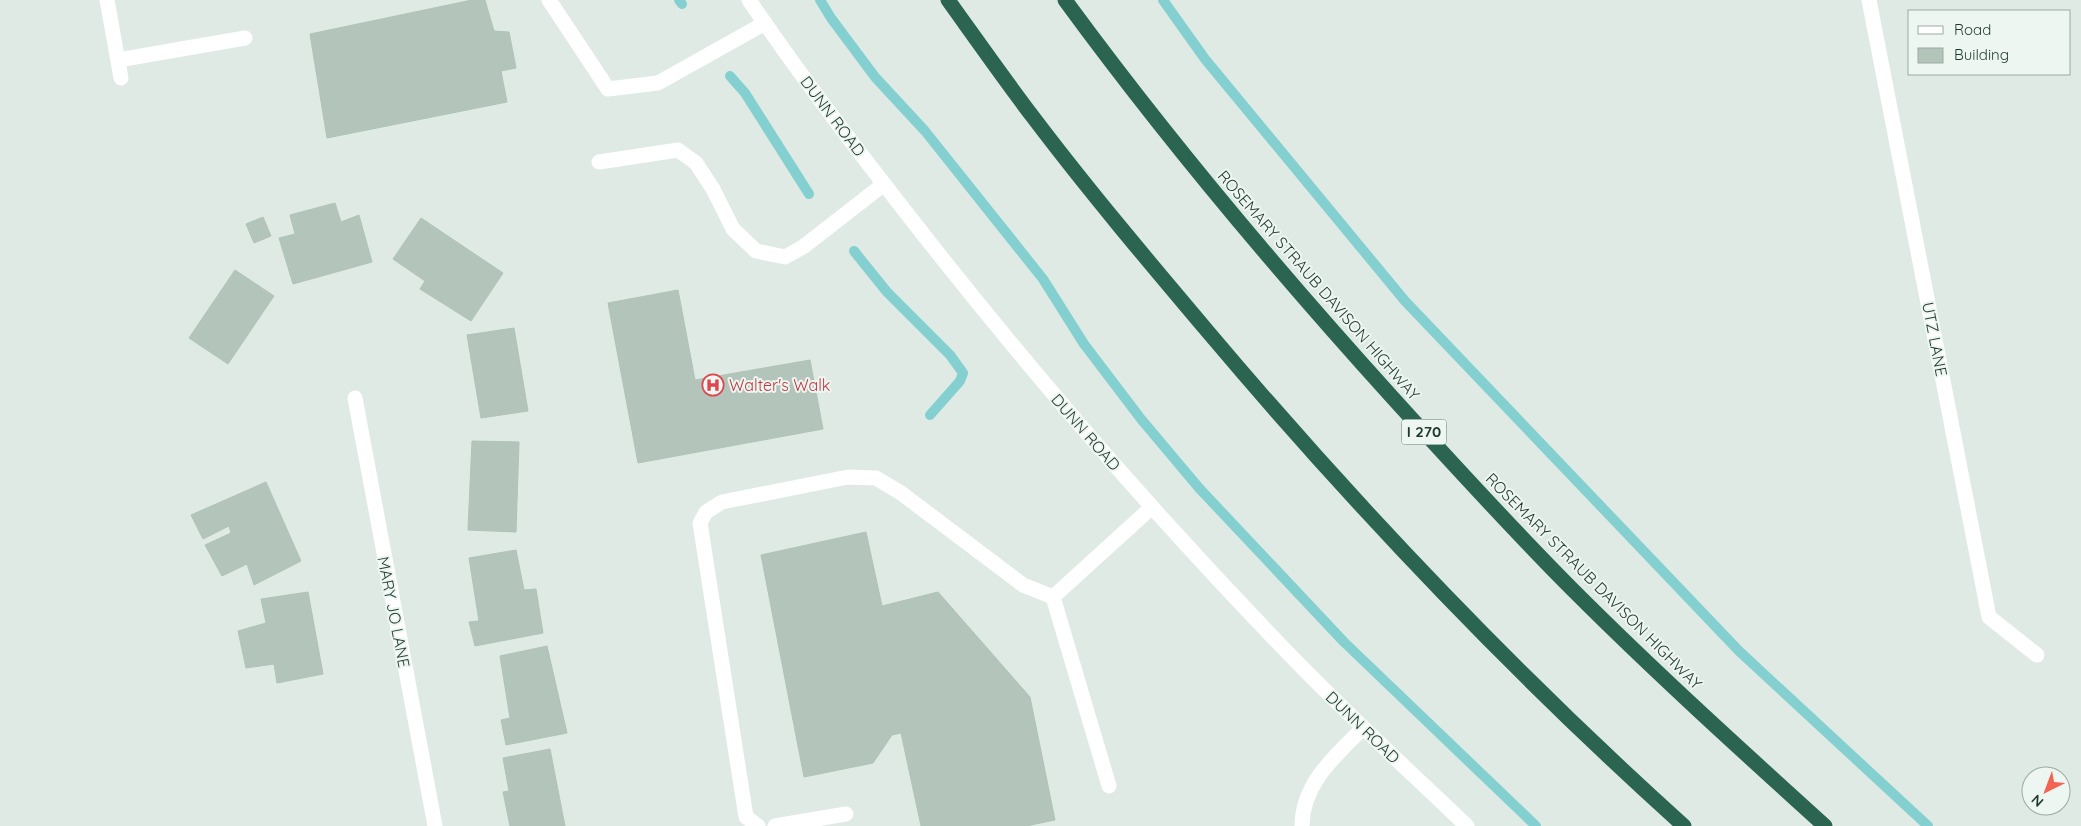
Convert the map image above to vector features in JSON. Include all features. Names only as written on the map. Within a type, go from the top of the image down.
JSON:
[{"type":"highway","points":[[948,0],[1033,118],[1149,262],[1269,404],[1396,543],[1524,675],[1684,826]]},
{"type":"highway","name":"ROSEMARY STRAUB DAVISON HIGHWAY","points":[[1065,0],[1214,190],[1318,316],[1443,454],[1573,590],[1707,719],[1825,826]]},
{"type":"street","points":[[107,0],[121,78]]},
{"type":"street","points":[[549,0],[608,89],[658,83],[765,23]]},
{"type":"street","name":"DUNN ROAD","points":[[749,0],[884,184],[992,320],[1104,455],[1276,641],[1363,728],[1467,826]]},
{"type":"street","name":"UTZ LANE","points":[[1869,0],[1989,617],[2037,655]]},
{"type":"street","points":[[118,60],[246,38]]},
{"type":"street","points":[[599,162],[678,150],[696,163],[713,189],[733,229],[756,251],[785,257],[803,247],[884,184]]},
{"type":"street","name":"MARY JO LANE","points":[[355,398],[435,826]]},
{"type":"street","points":[[758,826],[746,817],[700,523],[706,512],[722,502],[848,478],[876,478],[901,493],[1023,585],[1053,597]]},
{"type":"street","points":[[1053,597],[1152,507]]},
{"type":"street","points":[[1053,597],[1109,786]]},
{"type":"street","points":[[1302,826],[1308,794],[1324,767],[1363,728]]},
{"type":"street","points":[[775,826],[846,814]]},
{"type":"building","points":[[472,0],[485,0],[494,31],[509,32],[516,68],[501,71],[507,102],[327,138],[310,34]]},
{"type":"building","points":[[335,203],[341,222],[359,215],[372,262],[293,284],[279,238],[295,234],[290,215]]},
{"type":"building","points":[[263,217],[271,236],[254,243],[246,224]]},
{"type":"building","points":[[421,218],[503,273],[471,321],[420,289],[425,281],[393,259]]},
{"type":"building","points":[[235,270],[274,296],[228,364],[189,338]]},
{"type":"building","points":[[678,290],[695,380],[810,360],[823,429],[638,463],[608,303]]},
{"type":"building","points":[[514,328],[528,411],[481,418],[467,335]]},
{"type":"building","points":[[472,441],[519,442],[516,532],[468,530]]},
{"type":"building","points":[[266,482],[301,561],[254,585],[247,564],[222,576],[205,545],[231,533],[229,526],[203,539],[191,515]]},
{"type":"building","points":[[866,532],[882,606],[938,592],[1030,697],[1055,820],[1026,826],[921,826],[901,733],[892,735],[873,763],[804,777],[761,555]]},
{"type":"building","points":[[516,550],[524,590],[536,589],[543,633],[475,646],[469,622],[479,621],[469,558]]},
{"type":"building","points":[[308,592],[323,674],[277,683],[274,664],[246,668],[238,631],[266,623],[261,599]]},
{"type":"building","points":[[547,646],[567,733],[506,745],[501,720],[510,718],[500,656]]},
{"type":"building","points":[[550,749],[565,826],[510,826],[503,792],[509,791],[503,758]]},
{"type":"waterway","points":[[679,0],[682,4]]},
{"type":"waterway","points":[[820,0],[831,18],[875,77],[925,131],[1043,279],[1084,344],[1141,419],[1199,488],[1344,642],[1536,826]]},
{"type":"waterway","points":[[1163,0],[1205,59],[1405,301],[1739,651],[1928,826]]},
{"type":"waterway","points":[[730,76],[745,93],[809,194]]},
{"type":"waterway","points":[[854,251],[887,292],[950,355],[963,373],[960,381],[930,415]]},
{"type":"place","name":"Walter's Walk","points":[[713,385]]}]
